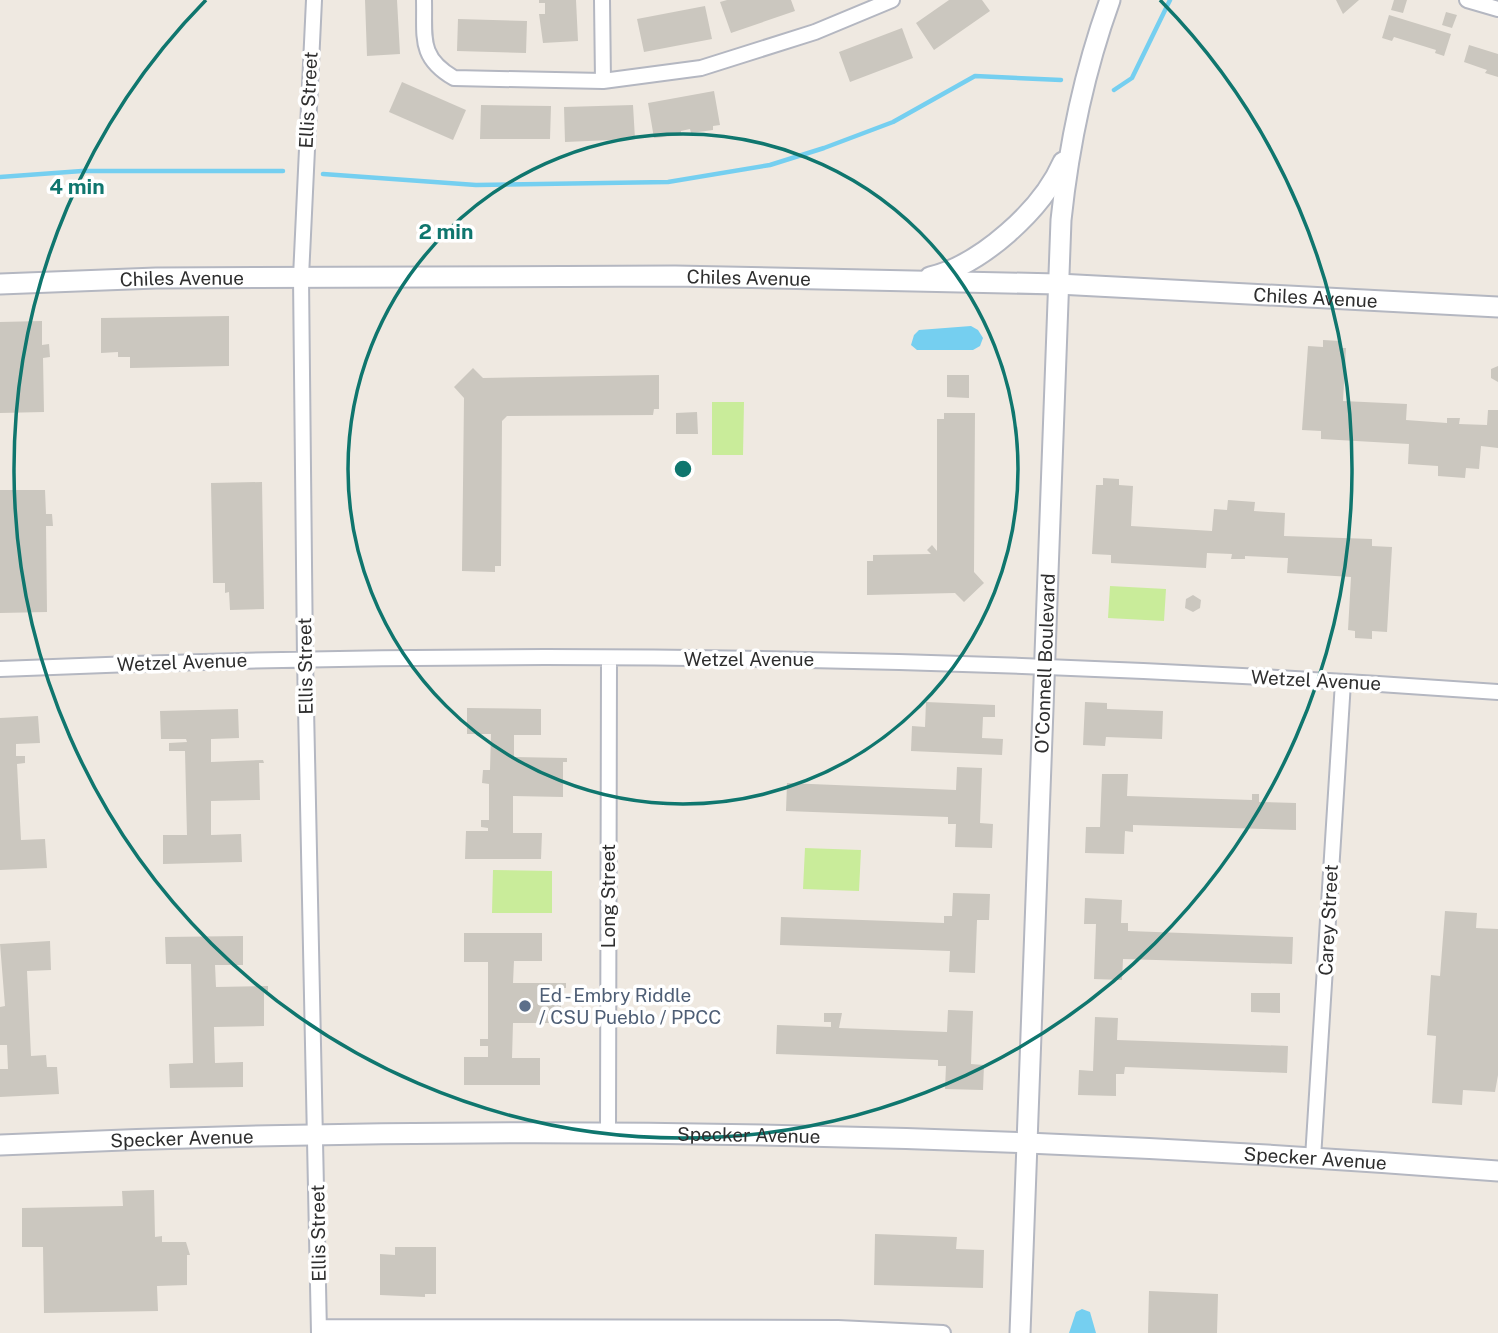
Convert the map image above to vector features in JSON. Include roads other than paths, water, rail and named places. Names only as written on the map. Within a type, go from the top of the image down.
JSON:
[{"type":"street","name":"Ellis Street","points":[[314,0],[301,277],[305,659],[319,1330]]},
{"type":"street","points":[[424,0],[425,50],[436,67],[454,78],[603,81],[702,68],[815,32],[892,0]]},
{"type":"street","points":[[601,0],[603,81]]},
{"type":"street","name":"O'Connell Boulevard","points":[[1020,1333],[1058,284],[1070,142],[1097,38],[1111,0]]},
{"type":"street","points":[[1466,0],[1498,9]]},
{"type":"street","points":[[918,280],[936,276],[971,258],[1030,213],[1053,183],[1070,142]]},
{"type":"street","name":"Chiles Avenue","points":[[0,284],[301,277],[676,276],[1058,284],[1498,307]]},
{"type":"street","name":"Wetzel Avenue","points":[[0,669],[305,659],[825,659],[1045,665],[1498,692]]},
{"type":"street","name":"Long Street","points":[[608,1133],[609,660]]},
{"type":"street","name":"Carey Street","points":[[1313,1158],[1343,682]]},
{"type":"street","name":"Specker Avenue","points":[[0,1145],[316,1135],[608,1133],[846,1136],[1168,1148],[1498,1171]]},
{"type":"street","points":[[319,1330],[838,1328],[943,1333]]},
{"type":"water","points":[[971,326],[978,330],[983,338],[980,346],[973,350],[917,350],[911,345],[919,330]]},
{"type":"water","points":[[1082,1309],[1090,1312],[1096,1333],[1069,1333],[1076,1312]]},
{"type":"waterway","points":[[1114,90],[1132,78],[1170,0]]},
{"type":"waterway","points":[[323,174],[476,185],[668,182],[770,165],[824,148],[893,122],[975,76],[1061,80]]},
{"type":"waterway","points":[[0,177],[82,171],[283,171]]},
{"type":"place","name":"Ed - Embry Riddle / CSU Pueblo / PPCC","points":[[525,1006]]}]
